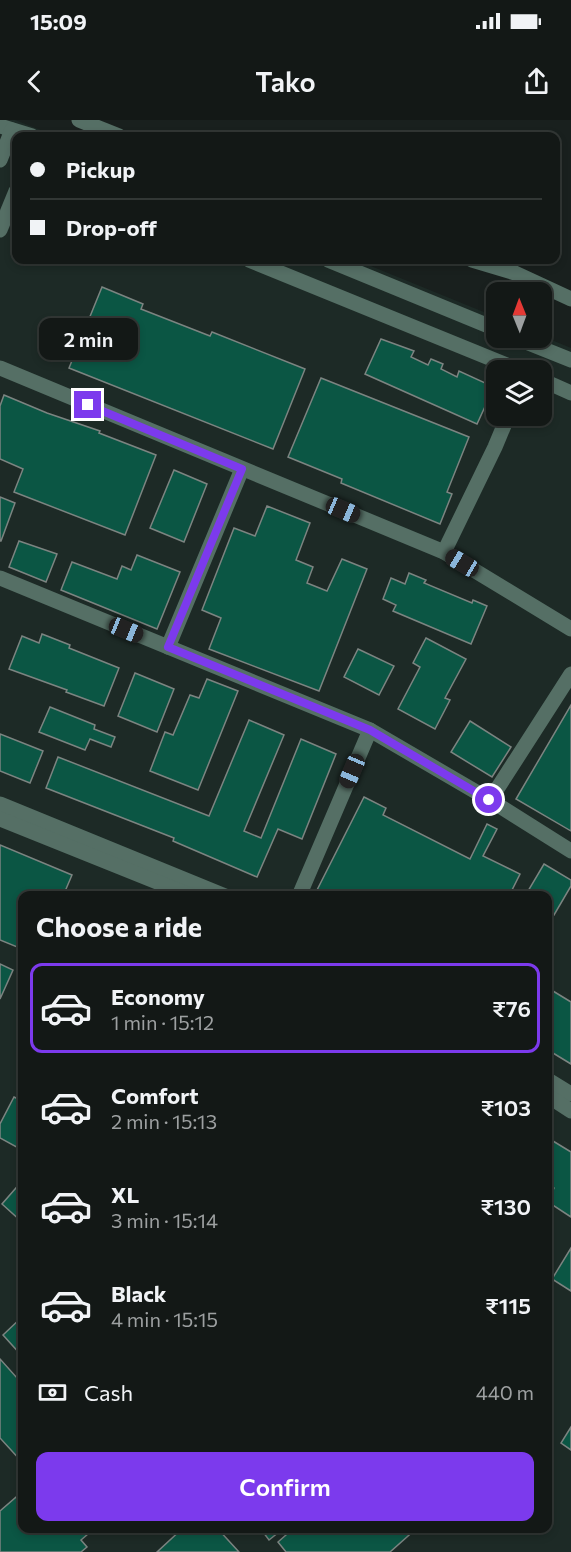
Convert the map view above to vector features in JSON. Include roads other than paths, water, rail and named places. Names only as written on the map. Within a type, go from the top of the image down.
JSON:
[{"type":"street","points":[[79,120],[109,132]]},
{"type":"street","points":[[0,160],[6,128]]},
{"type":"street","points":[[0,230],[12,201]]},
{"type":"street","points":[[259,264],[494,360]]},
{"type":"street","points":[[338,264],[486,325]]},
{"type":"street","points":[[485,264],[515,273],[571,299]]},
{"type":"street","points":[[541,348],[571,360]]},
{"type":"street","points":[[0,368],[444,552],[571,629]]},
{"type":"street","points":[[552,384],[571,393]]},
{"type":"street","points":[[444,552],[503,426]]},
{"type":"street","points":[[168,647],[242,469]]},
{"type":"street","points":[[0,578],[370,730],[571,851]]},
{"type":"street","points":[[489,800],[571,674]]},
{"type":"street","points":[[302,891],[370,730]]},
{"type":"street","points":[[0,804],[213,891]]},
{"type":"street","points":[[0,819],[180,891]]},
{"type":"street","points":[[552,1083],[571,1095]]},
{"type":"street","points":[[552,1099],[571,1111]]}]
